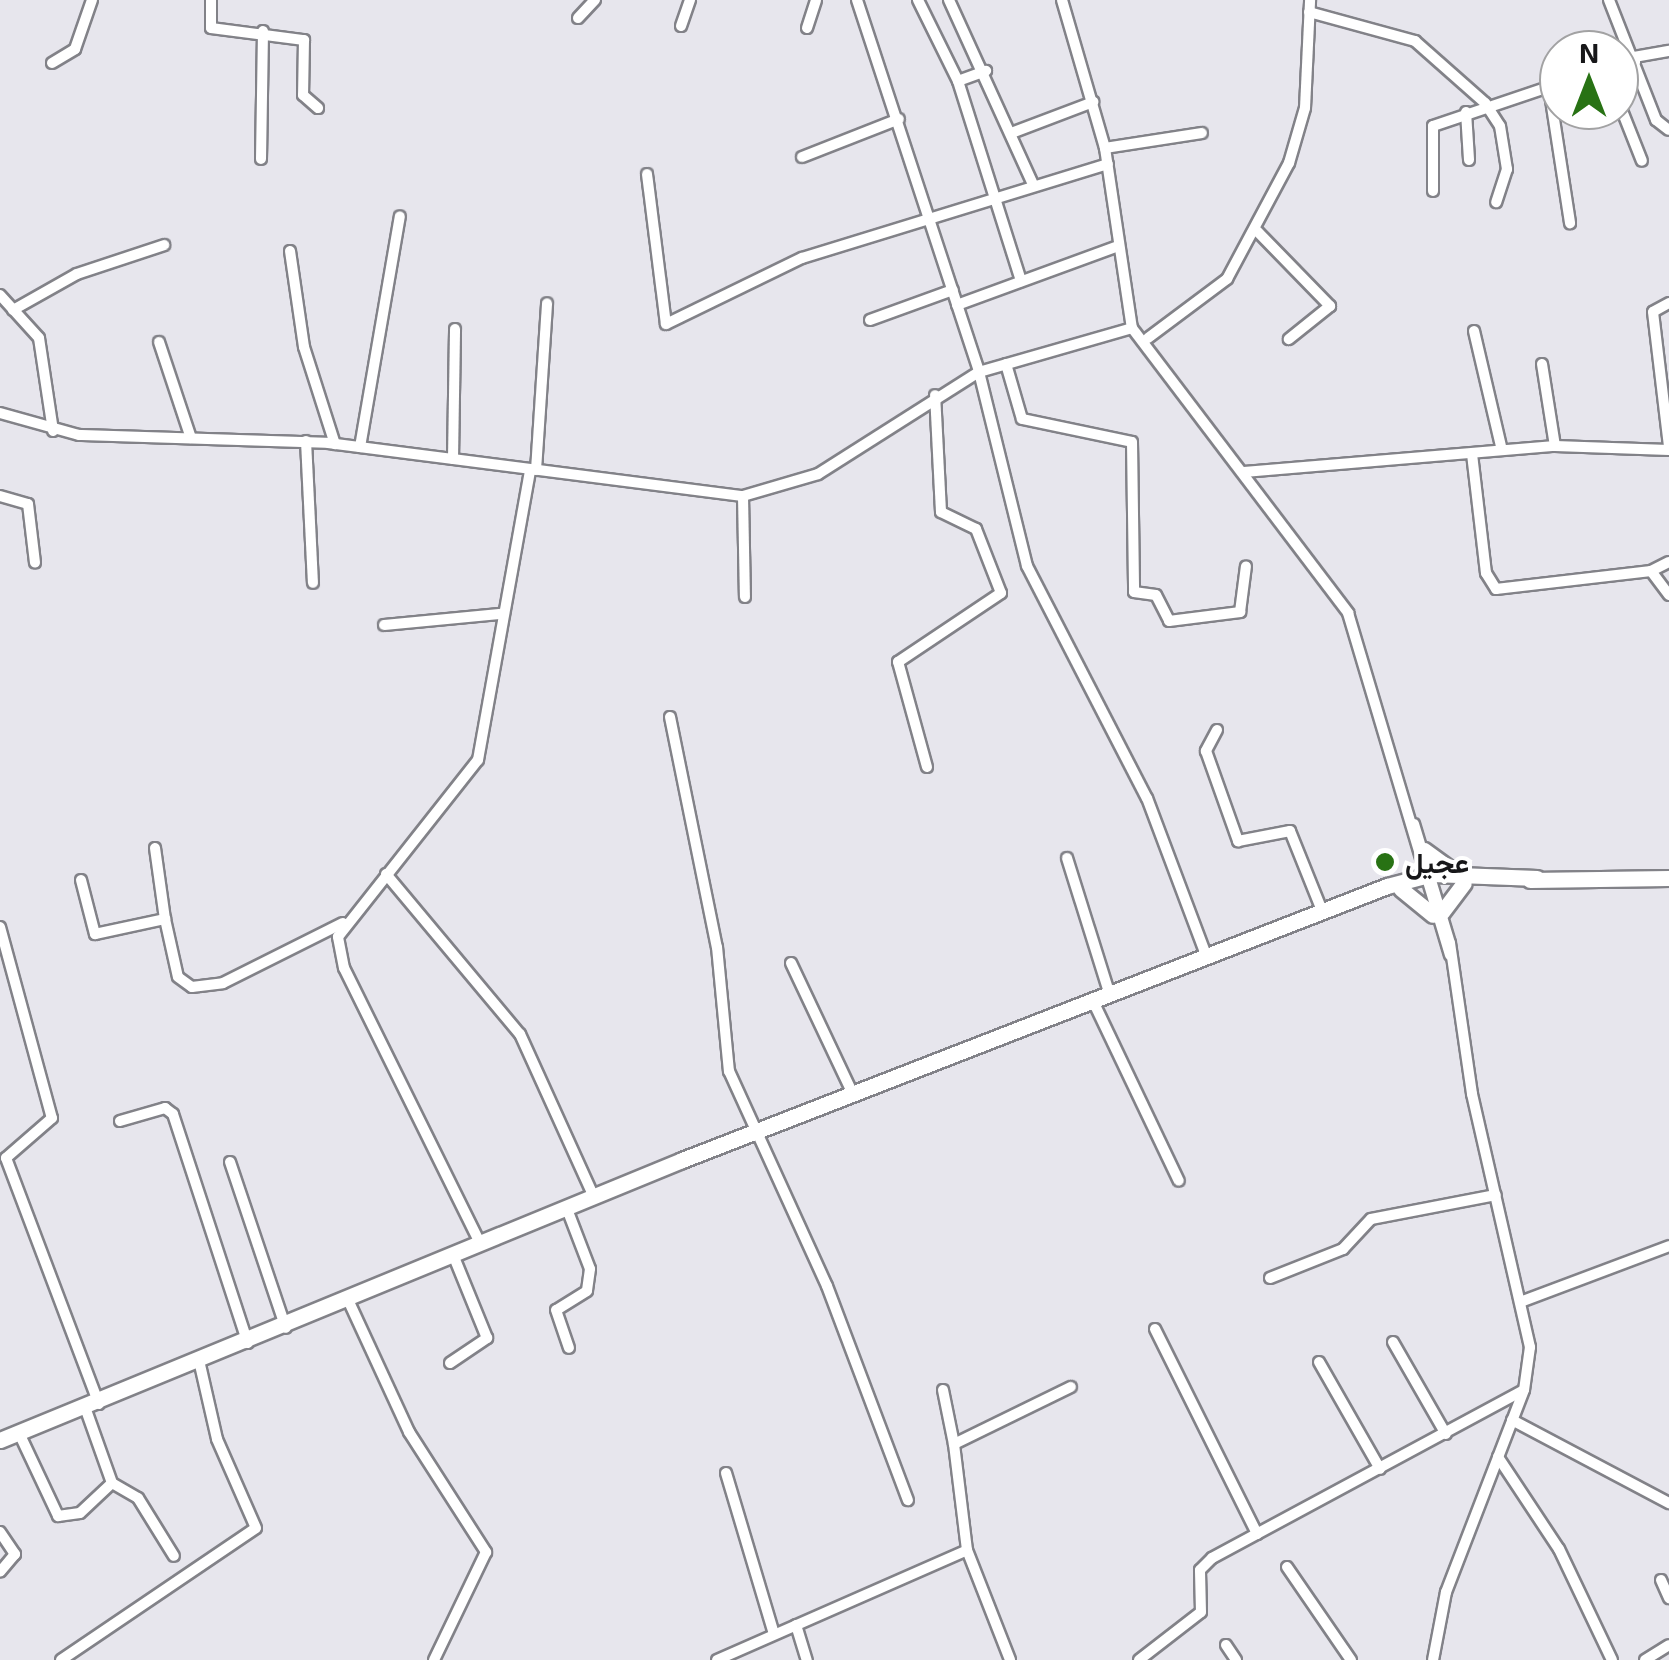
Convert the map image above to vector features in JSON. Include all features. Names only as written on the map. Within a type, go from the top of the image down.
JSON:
[{"type":"main road","points":[[1402,885],[1420,853],[1461,878]]},
{"type":"main road","points":[[1402,885],[1438,914],[1461,878]]},
{"type":"main road","points":[[0,1440],[200,1365],[594,1196],[754,1132],[1402,885],[1461,878],[1669,878]]},
{"type":"street","points":[[52,63],[75,49],[92,0]]},
{"type":"street","points":[[211,0],[212,28],[263,31],[304,40],[303,95],[318,108]]},
{"type":"street","points":[[578,18],[595,0]]},
{"type":"street","points":[[681,26],[690,0]]},
{"type":"street","points":[[807,28],[816,0]]},
{"type":"street","points":[[857,0],[899,119],[978,372],[1027,566],[1147,798],[1208,959]]},
{"type":"street","points":[[918,0],[958,82],[1020,281]]},
{"type":"street","points":[[950,0],[1014,132],[1033,184]]},
{"type":"street","points":[[1062,0],[1105,148],[1132,328]]},
{"type":"street","points":[[1608,0],[1622,30]]},
{"type":"street","points":[[1148,338],[1211,298],[1257,230],[1300,136],[1309,6],[1414,41],[1485,102],[1507,170],[1496,202]]},
{"type":"street","points":[[261,159],[263,31]]},
{"type":"street","points":[[1639,58],[1669,52]]},
{"type":"street","points":[[958,82],[986,71]]},
{"type":"street","points":[[1639,71],[1656,120],[1669,130]]},
{"type":"street","points":[[1433,191],[1431,130],[1485,102],[1539,90]]},
{"type":"street","points":[[1014,132],[1093,102]]},
{"type":"street","points":[[1466,112],[1470,160]]},
{"type":"street","points":[[802,156],[899,119]]},
{"type":"street","points":[[1559,130],[1570,223]]},
{"type":"street","points":[[1630,130],[1642,160]]},
{"type":"street","points":[[1105,148],[1202,133]]},
{"type":"street","points":[[647,174],[666,324],[802,258],[1108,164]]},
{"type":"street","points":[[360,447],[400,216]]},
{"type":"street","points":[[1257,230],[1330,306],[1289,338]]},
{"type":"street","points":[[13,310],[77,274],[164,245]]},
{"type":"street","points":[[957,304],[1118,246]]},
{"type":"street","points":[[290,251],[304,347],[335,444]]},
{"type":"street","points":[[870,320],[953,290]]},
{"type":"street","points":[[0,294],[45,354],[53,431]]},
{"type":"street","points":[[155,848],[178,977],[192,988],[222,983],[343,923],[478,760],[499,614],[533,470],[547,303]]},
{"type":"street","points":[[1244,472],[1555,446],[1669,448],[1653,312],[1669,304]]},
{"type":"street","points":[[0,413],[53,431],[335,444],[742,496],[818,474],[935,394],[978,372],[1132,328],[1148,338],[1348,613],[1450,955],[1496,1195],[1523,1301],[1524,1390],[1446,1592],[1433,1660]]},
{"type":"street","points":[[453,459],[455,330]]},
{"type":"street","points":[[1474,331],[1502,450]]},
{"type":"street","points":[[159,342],[191,438]]},
{"type":"street","points":[[1006,364],[1022,418],[1132,442],[1134,592],[1156,595],[1169,621],[1240,612],[1246,566]]},
{"type":"street","points":[[1542,364],[1555,446]]},
{"type":"street","points":[[927,767],[898,662],[1001,598],[976,529],[941,512],[935,394]]},
{"type":"street","points":[[306,442],[313,583]]},
{"type":"street","points":[[1472,454],[1486,574],[1496,589],[1651,570],[1669,562]]},
{"type":"street","points":[[0,496],[28,504],[35,563]]},
{"type":"street","points":[[742,496],[745,596]]},
{"type":"street","points":[[1651,570],[1669,595]]},
{"type":"street","points":[[384,625],[499,614]]},
{"type":"street","points":[[670,717],[717,948],[726,1059],[754,1132],[827,1286],[908,1500]]},
{"type":"street","points":[[1217,730],[1206,751],[1238,841],[1290,830],[1324,914]]},
{"type":"street","points":[[1068,858],[1110,995]]},
{"type":"street","points":[[386,874],[529,1047],[594,1196]]},
{"type":"street","points":[[81,880],[95,934],[165,919]]},
{"type":"street","points":[[343,923],[344,968],[481,1244]]},
{"type":"street","points":[[0,927],[52,1118],[49,1130],[3,1147],[93,1407],[112,1484],[138,1498],[174,1556]]},
{"type":"street","points":[[791,963],[853,1094]]},
{"type":"street","points":[[1093,1001],[1178,1181]]},
{"type":"street","points":[[120,1121],[165,1108],[173,1114],[249,1344]]},
{"type":"street","points":[[230,1162],[286,1329]]},
{"type":"street","points":[[1270,1278],[1343,1249],[1370,1219],[1496,1195]]},
{"type":"street","points":[[567,1208],[590,1270],[587,1292],[556,1310],[569,1348]]},
{"type":"street","points":[[1523,1301],[1669,1246]]},
{"type":"street","points":[[450,1363],[487,1338],[454,1257]]},
{"type":"street","points":[[349,1302],[409,1432],[486,1552],[434,1660]]},
{"type":"street","points":[[1155,1329],[1258,1534]]},
{"type":"street","points":[[1393,1342],[1446,1434]]},
{"type":"street","points":[[1319,1362],[1380,1469]]},
{"type":"street","points":[[61,1660],[256,1528],[217,1440],[200,1365]]},
{"type":"street","points":[[954,1444],[1071,1387]]},
{"type":"street","points":[[943,1390],[967,1550],[1010,1660]]},
{"type":"street","points":[[1139,1660],[1201,1612],[1204,1565],[1524,1390]]},
{"type":"street","points":[[1512,1420],[1669,1503]]},
{"type":"street","points":[[19,1433],[58,1516],[80,1513],[112,1484]]},
{"type":"street","points":[[1498,1457],[1552,1536],[1612,1660]]},
{"type":"street","points":[[726,1473],[774,1634]]},
{"type":"street","points":[[0,1532],[14,1554],[0,1572]]},
{"type":"street","points":[[717,1660],[967,1550]]},
{"type":"street","points":[[1286,1567],[1351,1660]]},
{"type":"street","points":[[1662,1580],[1669,1598]]},
{"type":"street","points":[[796,1625],[807,1660]]},
{"type":"street","points":[[1226,1645],[1236,1660]]},
{"type":"street","points":[[1645,1660],[1669,1646]]},
{"type":"place","name":"عجيل","points":[[1385,862]]}]
